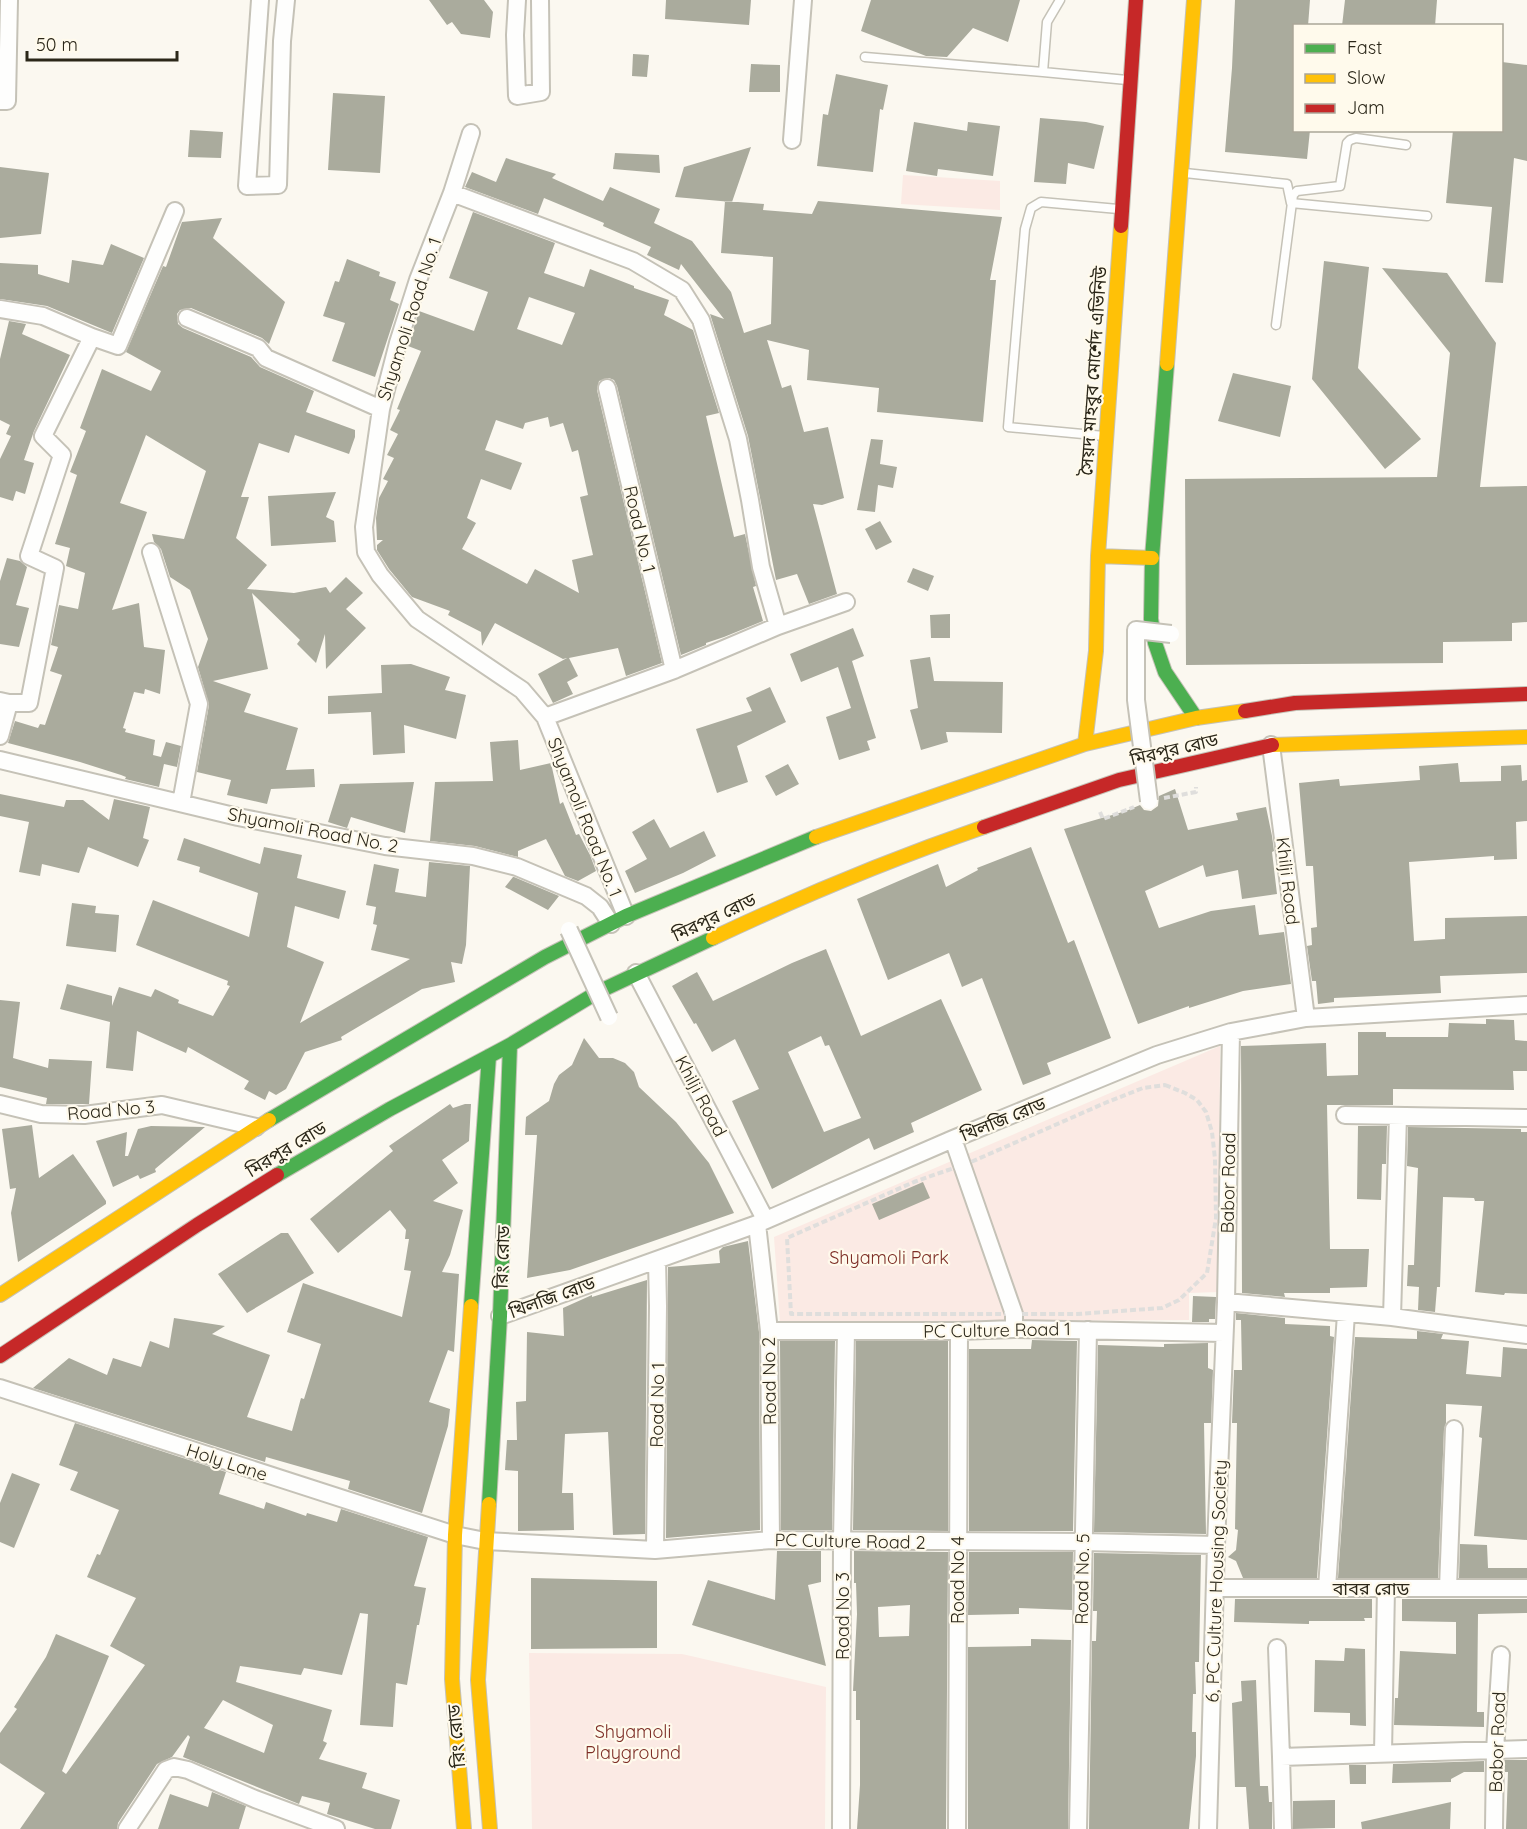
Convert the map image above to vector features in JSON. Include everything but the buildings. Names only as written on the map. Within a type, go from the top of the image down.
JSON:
[{"type":"main road","name":"সৈয়দ মাহবুব মোর্শেদ এভিনিউ","points":[[1085,744],[1096,651],[1098,556],[1136,0]]},
{"type":"main road","points":[[1194,0],[1152,558],[1153,635],[1158,656],[1173,686],[1196,718]]},
{"type":"main road","points":[[1098,556],[1152,558]]},
{"type":"main road","name":"মিরপুর রোড","points":[[0,1294],[257,1127],[545,957],[626,916],[830,831],[1085,744],[1196,718],[1296,703],[1527,694]]},
{"type":"main road","name":"মিরপুর রোড","points":[[0,1356],[197,1225],[291,1166],[510,1045],[598,992],[802,896],[922,848],[1119,780],[1271,745],[1527,737]]},
{"type":"main road","name":"রিং রোড","points":[[490,1829],[478,1680],[500,1316],[510,1045]]},
{"type":"main road","name":"রিং রোড","points":[[464,1829],[452,1679],[455,1535],[489,1056]]},
{"type":"street","points":[[0,101],[7,101],[9,0]]},
{"type":"street","points":[[260,0],[247,186],[278,185],[282,41],[286,0]]},
{"type":"street","points":[[517,0],[516,96],[541,92],[540,0]]},
{"type":"street","points":[[792,140],[803,0]]},
{"type":"street","points":[[256,40],[282,41]]},
{"type":"street","name":"Shyamoli Road No. 1","points":[[471,133],[452,193],[418,280],[398,343],[381,409],[364,526],[366,552],[380,575],[417,619],[522,690],[545,717],[626,916]]},
{"type":"street","points":[[452,193],[633,261],[682,290],[701,320],[738,439],[761,567],[778,626]]},
{"type":"street","points":[[0,309],[43,316],[118,346],[175,211]]},
{"type":"street","points":[[188,318],[258,348],[266,358],[381,409]]},
{"type":"street","points":[[0,736],[5,702],[29,703],[55,568],[29,556],[62,455],[43,436],[92,337]]},
{"type":"street","name":"Road No. 1","points":[[607,388],[674,670]]},
{"type":"street","points":[[150,552],[199,704],[181,803]]},
{"type":"street","name":"Shyamoli Road No. 1","points":[[545,717],[674,670],[778,626],[846,602]]},
{"type":"street","points":[[1149,801],[1136,700],[1136,630],[1171,634]]},
{"type":"street","name":"Khilji Road","points":[[1271,745],[1306,1018]]},
{"type":"street","name":"Shyamoli Road No. 2","points":[[0,760],[238,817],[385,846],[473,856],[517,867],[586,896],[600,907],[611,924]]},
{"type":"street","points":[[569,930],[609,1017]]},
{"type":"street","name":"Khilji Road","points":[[636,973],[761,1221]]},
{"type":"street","name":"খিলজি রোড","points":[[500,1316],[761,1221],[1157,1055],[1231,1032],[1306,1018],[1527,1005]]},
{"type":"street","name":"Babor Road","points":[[1224,1333],[1231,1032]]},
{"type":"street","name":"Road No 3","points":[[0,1104],[41,1114],[84,1115],[162,1105],[257,1127]]},
{"type":"street","points":[[1345,1115],[1527,1118]]},
{"type":"street","points":[[1392,1317],[1398,1116]]},
{"type":"street","points":[[953,1139],[1014,1321]]},
{"type":"street","name":"Road No 2","points":[[761,1221],[769,1331],[771,1540]]},
{"type":"street","name":"Road No 1","points":[[656,1550],[657,1260]]},
{"type":"street","points":[[1226,1302],[1392,1317],[1527,1335]]},
{"type":"street","points":[[1328,1588],[1346,1314]]},
{"type":"street","name":"PC Culture Road 1","points":[[769,1331],[959,1331],[1014,1321],[1088,1330],[1224,1333]]},
{"type":"street","name":"Road No. 5","points":[[1078,1829],[1088,1330]]},
{"type":"street","name":"Road No 3","points":[[841,1829],[842,1540],[846,1331]]},
{"type":"street","name":"Road No 4","points":[[957,1829],[959,1331]]},
{"type":"street","name":"6, PC Culture Housing Society","points":[[1208,1829],[1224,1333]]},
{"type":"street","name":"Holy Lane","points":[[0,1388],[455,1535]]},
{"type":"street","points":[[1448,1588],[1454,1429]]},
{"type":"street","points":[[455,1535],[485,1541]]},
{"type":"street","name":"PC Culture Road 2","points":[[485,1541],[656,1550],[771,1540],[1216,1545]]},
{"type":"street","name":"বাবর রোড","points":[[1215,1588],[1527,1588]]},
{"type":"street","points":[[1383,1753],[1386,1588]]},
{"type":"street","points":[[1277,1648],[1283,1829]]},
{"type":"street","name":"Babor Road","points":[[1494,1829],[1495,1750],[1501,1655]]},
{"type":"street","points":[[1281,1757],[1527,1749]]},
{"type":"street","points":[[127,1829],[166,1770],[174,1767],[188,1770],[255,1799],[336,1829]]},
{"type":"lane","points":[[1043,72],[1047,22],[1060,0]]},
{"type":"lane","points":[[865,57],[1130,80]]},
{"type":"lane","points":[[1291,203],[1297,191],[1340,186],[1347,143],[1350,140],[1356,138],[1406,145]]},
{"type":"lane","points":[[1182,173],[1287,184],[1291,203],[1276,325]]},
{"type":"lane","points":[[1107,436],[1008,427],[1025,229],[1030,208],[1041,202],[1122,209]]},
{"type":"lane","points":[[1291,203],[1427,216]]},
{"type":"path","points":[[1165,1085],[1185,1093],[1197,1100],[1206,1112],[1212,1132],[1216,1218],[1207,1273],[1179,1300],[1162,1308],[1014,1321],[791,1314],[787,1238],[914,1182],[962,1165],[1143,1088],[1165,1085]]},
{"type":"green space","points":[[903,175],[1000,181],[1000,210],[901,204]]},
{"type":"green space","name":"Shyamoli Park","points":[[1220,1046],[1219,1292],[1189,1293],[1189,1320],[780,1323],[774,1237]]},
{"type":"green space","name":"Shyamoli Playground","points":[[529,1653],[682,1654],[826,1687],[825,1829],[532,1829]]},
{"type":"traffic: fast","points":[[1167,364],[1152,558],[1151,619],[1155,643],[1165,672],[1196,718]]},
{"type":"traffic: fast","points":[[269,1120],[545,957],[626,916],[816,837]]},
{"type":"traffic: fast","points":[[277,1175],[390,1109],[510,1045],[598,992],[713,938]]},
{"type":"traffic: fast","points":[[489,1504],[500,1316],[510,1045]]},
{"type":"traffic: fast","points":[[471,1306],[489,1056]]},
{"type":"traffic: slow","points":[[1167,364],[1194,0]]},
{"type":"traffic: slow","points":[[1085,744],[1096,651],[1098,556],[1121,226]]},
{"type":"traffic: slow","points":[[1098,556],[1152,558]]},
{"type":"traffic: slow","points":[[816,837],[1085,744],[1196,718],[1245,711]]},
{"type":"traffic: slow","points":[[1272,745],[1527,737]]},
{"type":"traffic: slow","points":[[713,938],[847,879],[984,827]]},
{"type":"traffic: slow","points":[[0,1295],[269,1120]]},
{"type":"traffic: slow","points":[[464,1829],[452,1679],[455,1535],[471,1306]]},
{"type":"traffic: slow","points":[[489,1504],[478,1680],[490,1829]]},
{"type":"traffic: jam","points":[[1121,226],[1136,0]]},
{"type":"traffic: jam","points":[[1245,711],[1295,703],[1527,694]]},
{"type":"traffic: jam","points":[[984,827],[1119,780],[1272,745]]},
{"type":"traffic: jam","points":[[0,1356],[197,1225],[277,1175]]}]
